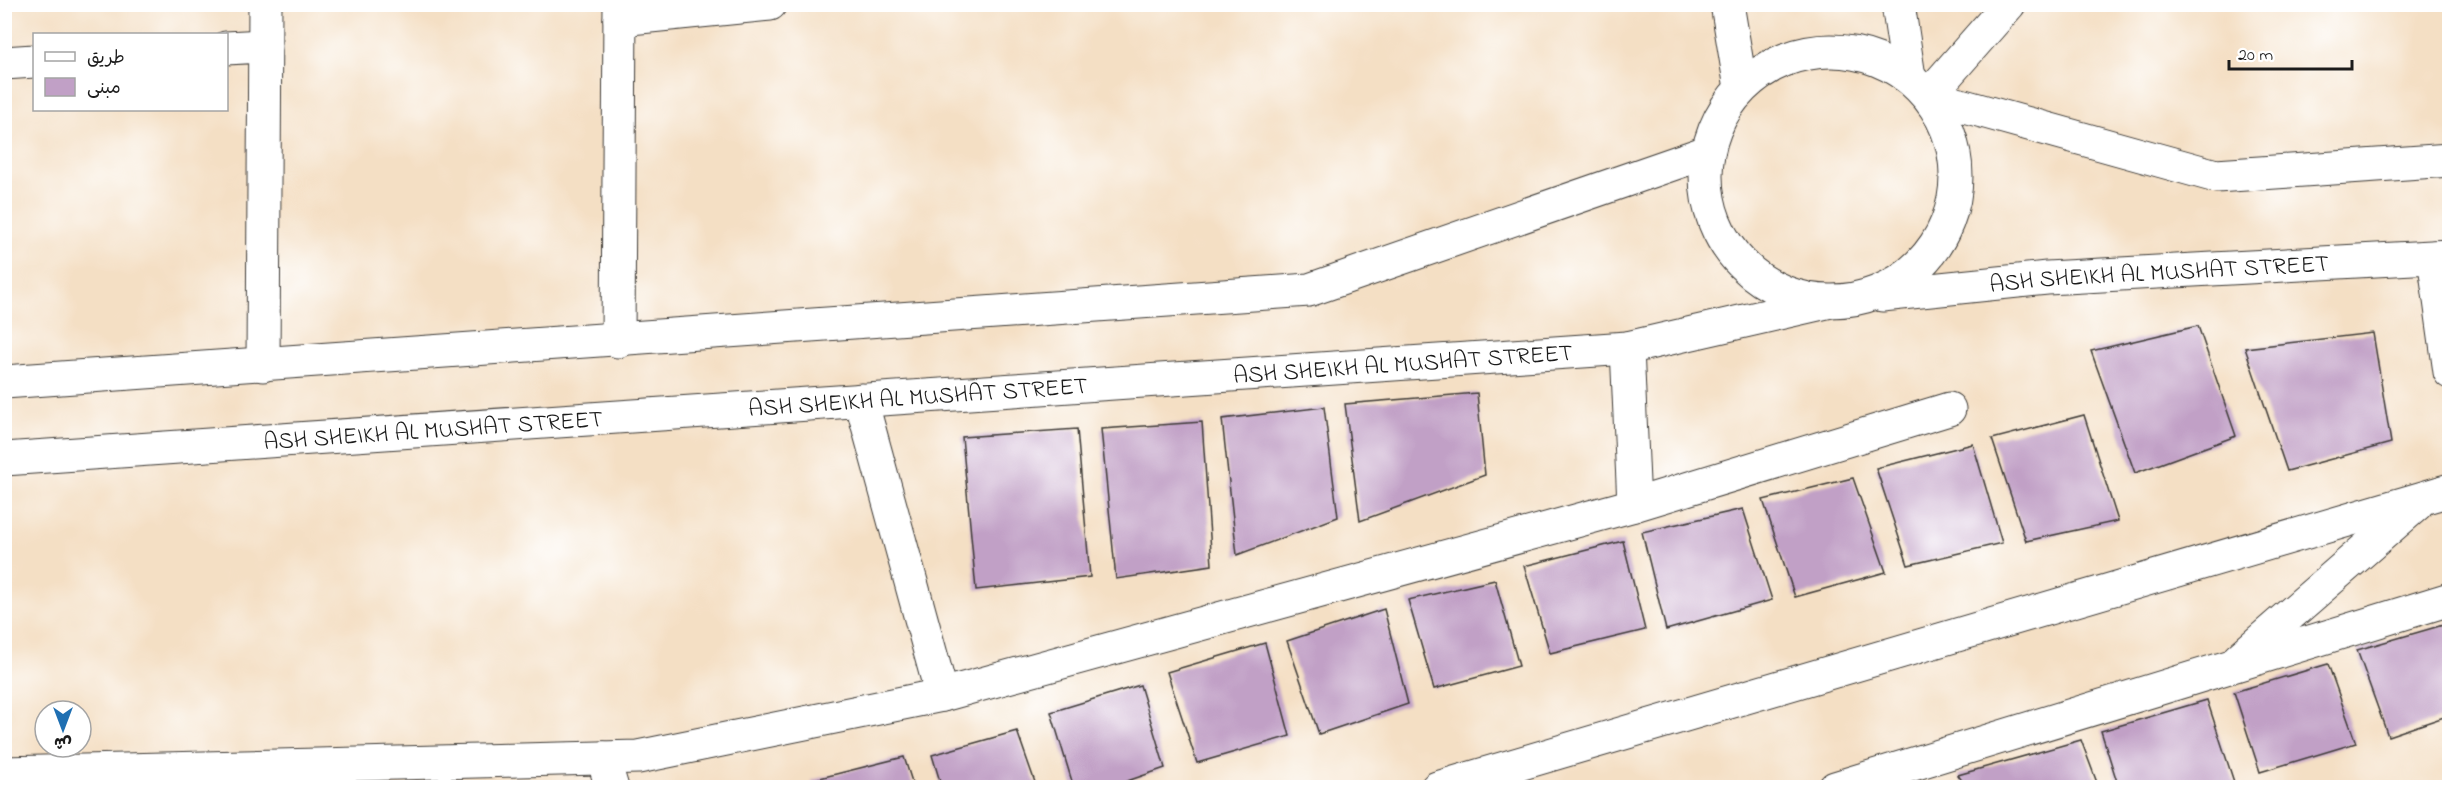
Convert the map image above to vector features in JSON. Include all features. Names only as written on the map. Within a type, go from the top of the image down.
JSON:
[{"type":"street","points":[[263,364],[265,4]]},
{"type":"street","points":[[618,341],[620,12],[770,4]]},
{"type":"street","points":[[1727,4],[1741,88]]},
{"type":"street","points":[[1868,297],[1905,278],[1934,249],[1952,212],[1957,171],[1949,131],[1919,87],[1898,4]]},
{"type":"street","points":[[1919,87],[2009,4]]},
{"type":"street","points":[[228,48],[265,46]]},
{"type":"street","points":[[1827,302],[1792,296],[1759,280],[1732,255],[1713,224],[1705,189],[1707,152],[1719,118],[1741,88],[1770,66],[1804,53],[1841,51],[1877,59],[1919,87],[2216,176],[2450,160]]},
{"type":"street","points":[[4,63],[33,61]]},
{"type":"street","points":[[4,382],[618,341],[1309,290],[1707,152]]},
{"type":"street","points":[[2442,256],[2450,372]]},
{"type":"street","name":"ASH SHEIKH AL MUSHAT STREET","points":[[4,459],[1627,348],[1827,302],[1868,297],[2047,278],[2442,256]]},
{"type":"street","points":[[1627,348],[1634,505]]},
{"type":"street","points":[[861,400],[942,695]]},
{"type":"street","points":[[4,773],[607,773],[638,757],[942,695],[1634,505],[1949,409]]},
{"type":"street","points":[[2231,666],[2438,493]]},
{"type":"street","points":[[1437,788],[2438,493]]},
{"type":"street","points":[[1835,788],[2450,599]]},
{"type":"building","points":[[2198,326],[2236,436],[2135,473],[2091,351]]},
{"type":"building","points":[[2373,333],[2391,443],[2287,471],[2245,348]]},
{"type":"building","points":[[1477,393],[1485,475],[1360,521],[1345,404]]},
{"type":"building","points":[[1324,407],[1338,517],[1237,555],[1222,419]]},
{"type":"building","points":[[2084,415],[2118,521],[2026,541],[1992,439]]},
{"type":"building","points":[[1202,422],[1212,565],[1116,579],[1101,429]]},
{"type":"building","points":[[1077,429],[1090,577],[976,590],[962,437]]},
{"type":"building","points":[[1973,444],[2002,543],[1908,565],[1876,468]]},
{"type":"building","points":[[1853,478],[1886,572],[1795,597],[1763,500]]},
{"type":"building","points":[[1743,509],[1772,600],[1666,630],[1642,532]]},
{"type":"building","points":[[1623,541],[1645,630],[1550,653],[1524,566]]},
{"type":"building","points":[[1495,580],[1519,666],[1434,689],[1408,600]]},
{"type":"building","points":[[1384,609],[1408,704],[1319,734],[1287,641]]},
{"type":"building","points":[[2450,623],[2450,715],[2388,736],[2357,650]]},
{"type":"building","points":[[1265,643],[1290,736],[1197,763],[1167,672]]},
{"type":"building","points":[[2328,664],[2356,743],[2260,772],[2234,692]]},
{"type":"building","points":[[1140,685],[1165,768],[1107,788],[1074,788],[1051,712]]},
{"type":"building","points":[[2207,700],[2236,788],[2119,788],[2101,731]]},
{"type":"building","points":[[1017,731],[1037,788],[942,788],[932,755]]},
{"type":"building","points":[[2081,740],[2099,788],[1967,788],[1958,775]]},
{"type":"building","points":[[904,757],[914,788],[814,788],[812,780]]}]
